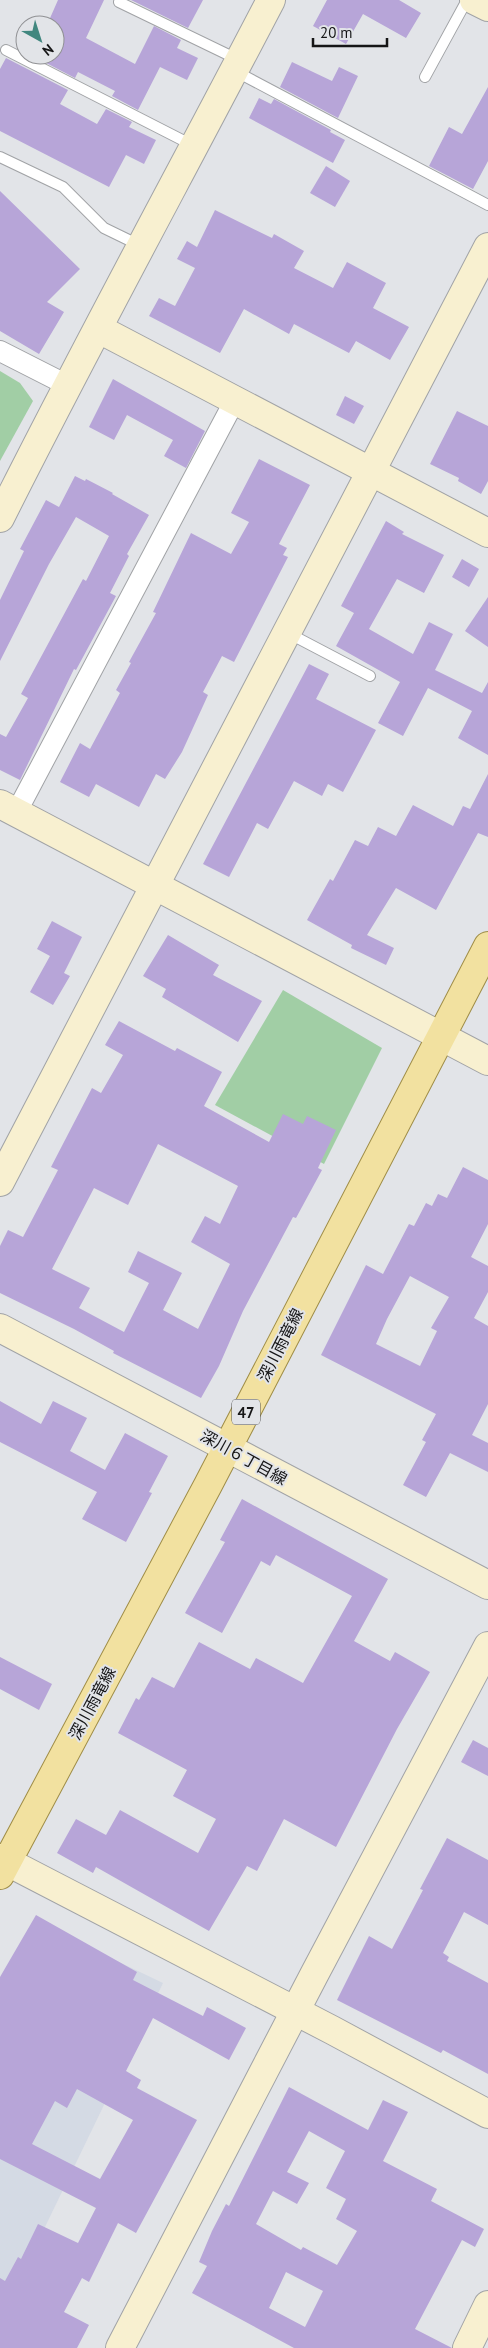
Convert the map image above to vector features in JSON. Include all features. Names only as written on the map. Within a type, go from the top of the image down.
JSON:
[{"type":"main road","name":"深川雨竜線","points":[[2,1865],[227,1448],[488,946]]},
{"type":"street","points":[[0,518],[67,385],[99,329],[271,0]]},
{"type":"street","points":[[474,0],[488,7]]},
{"type":"street","points":[[0,1182],[488,247]]},
{"type":"street","points":[[99,329],[488,533]]},
{"type":"street","points":[[0,351],[67,385]]},
{"type":"street","points":[[235,400],[8,808],[488,1061]]},
{"type":"street","name":"深川６丁目線","points":[[0,1328],[265,1470],[488,1585]]},
{"type":"street","points":[[120,2348],[488,1646]]},
{"type":"street","points":[[2,1865],[296,2012],[488,2114]]},
{"type":"street","points":[[467,2348],[488,2306]]},
{"type":"lane","points":[[426,77],[467,0]]},
{"type":"lane","points":[[119,2],[237,65],[488,205]]},
{"type":"lane","points":[[6,50],[195,147]]},
{"type":"lane","points":[[0,157],[63,187],[104,228],[142,247]]},
{"type":"lane","points":[[287,633],[370,676]]},
{"type":"shaded area","points":[[54,1931],[163,1983],[0,2320],[0,2042]]},
{"type":"green space","points":[[0,371],[20,383],[33,401],[0,461]]},
{"type":"green space","points":[[283,990],[382,1048],[324,1164],[215,1105]]},
{"type":"building","points":[[58,0],[104,0],[86,38],[135,64],[154,26],[181,40],[177,48],[198,58],[187,80],[160,67],[138,110],[112,96],[115,91],[78,72],[75,78],[50,65],[65,65],[65,15],[51,15]]},
{"type":"building","points":[[131,0],[203,0],[188,28]]},
{"type":"building","points":[[327,0],[399,0],[421,13],[406,38],[363,14],[346,44],[313,26]]},
{"type":"building","points":[[6,58],[15,63],[15,65],[20,65],[68,90],[60,104],[97,124],[106,109],[132,122],[129,127],[156,140],[144,164],[126,155],[109,187],[0,131],[0,69]]},
{"type":"building","points":[[292,62],[332,81],[339,67],[358,76],[338,118],[280,87]]},
{"type":"building","points":[[488,87],[488,161],[473,189],[429,166],[449,127],[462,134]]},
{"type":"building","points":[[259,98],[271,104],[274,99],[331,130],[330,132],[345,140],[333,163],[249,118]]},
{"type":"building","points":[[326,166],[350,181],[335,207],[310,193]]},
{"type":"building","points":[[0,191],[80,269],[47,302],[64,312],[39,354],[0,331]]},
{"type":"building","points":[[215,210],[272,238],[274,234],[304,251],[294,268],[333,288],[347,262],[386,283],[373,308],[409,327],[390,360],[356,341],[349,353],[294,324],[289,334],[244,309],[220,353],[149,316],[159,298],[175,306],[195,268],[177,259],[187,241],[197,247]]},
{"type":"building","points":[[113,379],[205,431],[186,468],[164,456],[173,440],[127,415],[114,440],[89,427]]},
{"type":"building","points":[[345,396],[364,406],[354,424],[336,415]]},
{"type":"building","points":[[457,411],[488,426],[488,481],[481,494],[458,481],[459,478],[430,464]]},
{"type":"building","points":[[259,459],[310,485],[279,544],[287,548],[283,555],[288,557],[234,662],[222,656],[203,692],[208,695],[182,752],[165,779],[156,774],[139,807],[96,784],[89,797],[60,782],[80,743],[90,749],[120,693],[116,690],[156,613],[153,612],[191,533],[231,554],[249,522],[231,513]]},
{"type":"building","points":[[75,476],[85,481],[86,479],[113,493],[149,515],[127,554],[129,556],[110,593],[116,596],[76,670],[74,669],[20,780],[0,770],[0,734],[6,737],[28,698],[21,694],[83,579],[86,581],[109,536],[76,517],[49,564],[0,661],[0,600],[24,551],[20,549],[46,500],[59,507]]},
{"type":"building","points":[[386,521],[404,532],[402,534],[444,555],[424,593],[397,579],[369,629],[413,654],[429,622],[453,634],[435,670],[482,693],[488,682],[488,755],[458,738],[472,711],[428,688],[403,736],[378,723],[400,682],[336,646],[354,613],[341,606]]},
{"type":"building","points":[[462,559],[479,569],[469,587],[452,577]]},
{"type":"building","points":[[488,597],[488,647],[465,631]]},
{"type":"building","points":[[309,664],[329,674],[316,699],[376,730],[343,792],[328,784],[322,796],[294,781],[268,829],[257,823],[229,877],[203,864]]},
{"type":"building","points":[[488,774],[488,837],[478,833],[436,910],[396,888],[367,935],[394,948],[386,965],[351,948],[352,945],[307,920],[330,879],[333,881],[355,840],[368,846],[378,827],[396,836],[413,805],[453,826],[463,806],[470,809]]},
{"type":"building","points":[[52,921],[82,937],[64,973],[70,976],[53,1005],[30,992],[50,956],[37,949]]},
{"type":"building","points":[[168,935],[219,965],[213,975],[262,1001],[238,1042],[162,997],[166,989],[143,976]]},
{"type":"building","points":[[119,1021],[175,1051],[177,1048],[222,1072],[204,1106],[269,1142],[283,1114],[303,1124],[307,1116],[336,1130],[318,1168],[322,1170],[296,1218],[293,1217],[243,1311],[219,1366],[201,1398],[113,1353],[114,1351],[74,1329],[0,1293],[0,1246],[8,1230],[23,1237],[58,1170],[51,1167],[92,1088],[101,1093],[123,1055],[105,1045]],"holes":[[[158,1144],[238,1186],[220,1224],[205,1216],[191,1242],[230,1264],[198,1329],[163,1310],[182,1273],[138,1251],[128,1272],[149,1283],[124,1332],[79,1308],[90,1288],[52,1269],[94,1188],[128,1205]]]},
{"type":"building","points":[[463,1167],[488,1180],[488,1224],[471,1257],[488,1266],[488,1292],[474,1318],[488,1326],[488,1404],[472,1435],[488,1443],[488,1472],[450,1453],[426,1497],[403,1485],[426,1442],[422,1440],[436,1414],[321,1355],[366,1265],[383,1274],[409,1224],[414,1226],[426,1203],[432,1206],[438,1194],[447,1198]],"holes":[[[410,1276],[449,1297],[431,1328],[437,1331],[420,1366],[376,1344]]]},
{"type":"building","points":[[0,1401],[41,1424],[53,1401],[87,1418],[70,1451],[105,1470],[125,1433],[168,1456],[149,1492],[152,1493],[126,1542],[82,1519],[97,1492],[0,1442]]},
{"type":"building","points":[[242,1499],[388,1579],[354,1641],[390,1661],[395,1652],[430,1672],[397,1729],[336,1847],[284,1819],[257,1871],[247,1866],[209,1931],[96,1867],[93,1873],[57,1853],[76,1819],[106,1835],[120,1810],[198,1853],[216,1819],[173,1796],[187,1770],[118,1733],[136,1698],[139,1700],[152,1677],[174,1688],[199,1642],[250,1669],[256,1658],[303,1683],[352,1596],[276,1555],[270,1566],[261,1561],[222,1633],[185,1613],[225,1542],[220,1540]]},
{"type":"building","points":[[0,1657],[52,1684],[39,1710],[0,1689]]},
{"type":"building","points":[[473,1740],[488,1748],[488,1776],[461,1762]]},
{"type":"building","points":[[447,1838],[488,1860],[488,1925],[464,1912],[443,1953],[449,1957],[447,1961],[488,1983],[488,2074],[443,2050],[441,2053],[337,2000],[369,1936],[392,1949],[423,1890],[420,1889]]},
{"type":"building","points":[[36,1915],[137,1972],[133,1980],[203,2016],[207,2007],[246,2028],[229,2060],[153,2018],[126,2071],[141,2080],[137,2088],[197,2120],[136,2233],[118,2223],[89,2282],[82,2278],[64,2312],[89,2325],[77,2348],[0,2348],[0,2278],[5,2281],[18,2257],[21,2259],[38,2224],[78,2243],[96,2208],[0,2159],[0,1977]],"holes":[[[77,2089],[133,2120],[100,2179],[32,2144],[55,2101],[67,2108]]]},
{"type":"building","points":[[289,2087],[368,2130],[383,2100],[408,2112],[383,2161],[437,2189],[431,2201],[484,2229],[475,2247],[462,2240],[415,2329],[452,2348],[294,2348],[192,2293],[207,2266],[199,2262],[212,2231],[226,2204],[229,2206]],"holes":[[[309,2131],[345,2151],[326,2188],[346,2199],[336,2219],[357,2231],[337,2265],[303,2247],[301,2250],[256,2224],[273,2191],[297,2204],[309,2183],[287,2172]],[[286,2272],[323,2291],[305,2327],[269,2308]]]}]
